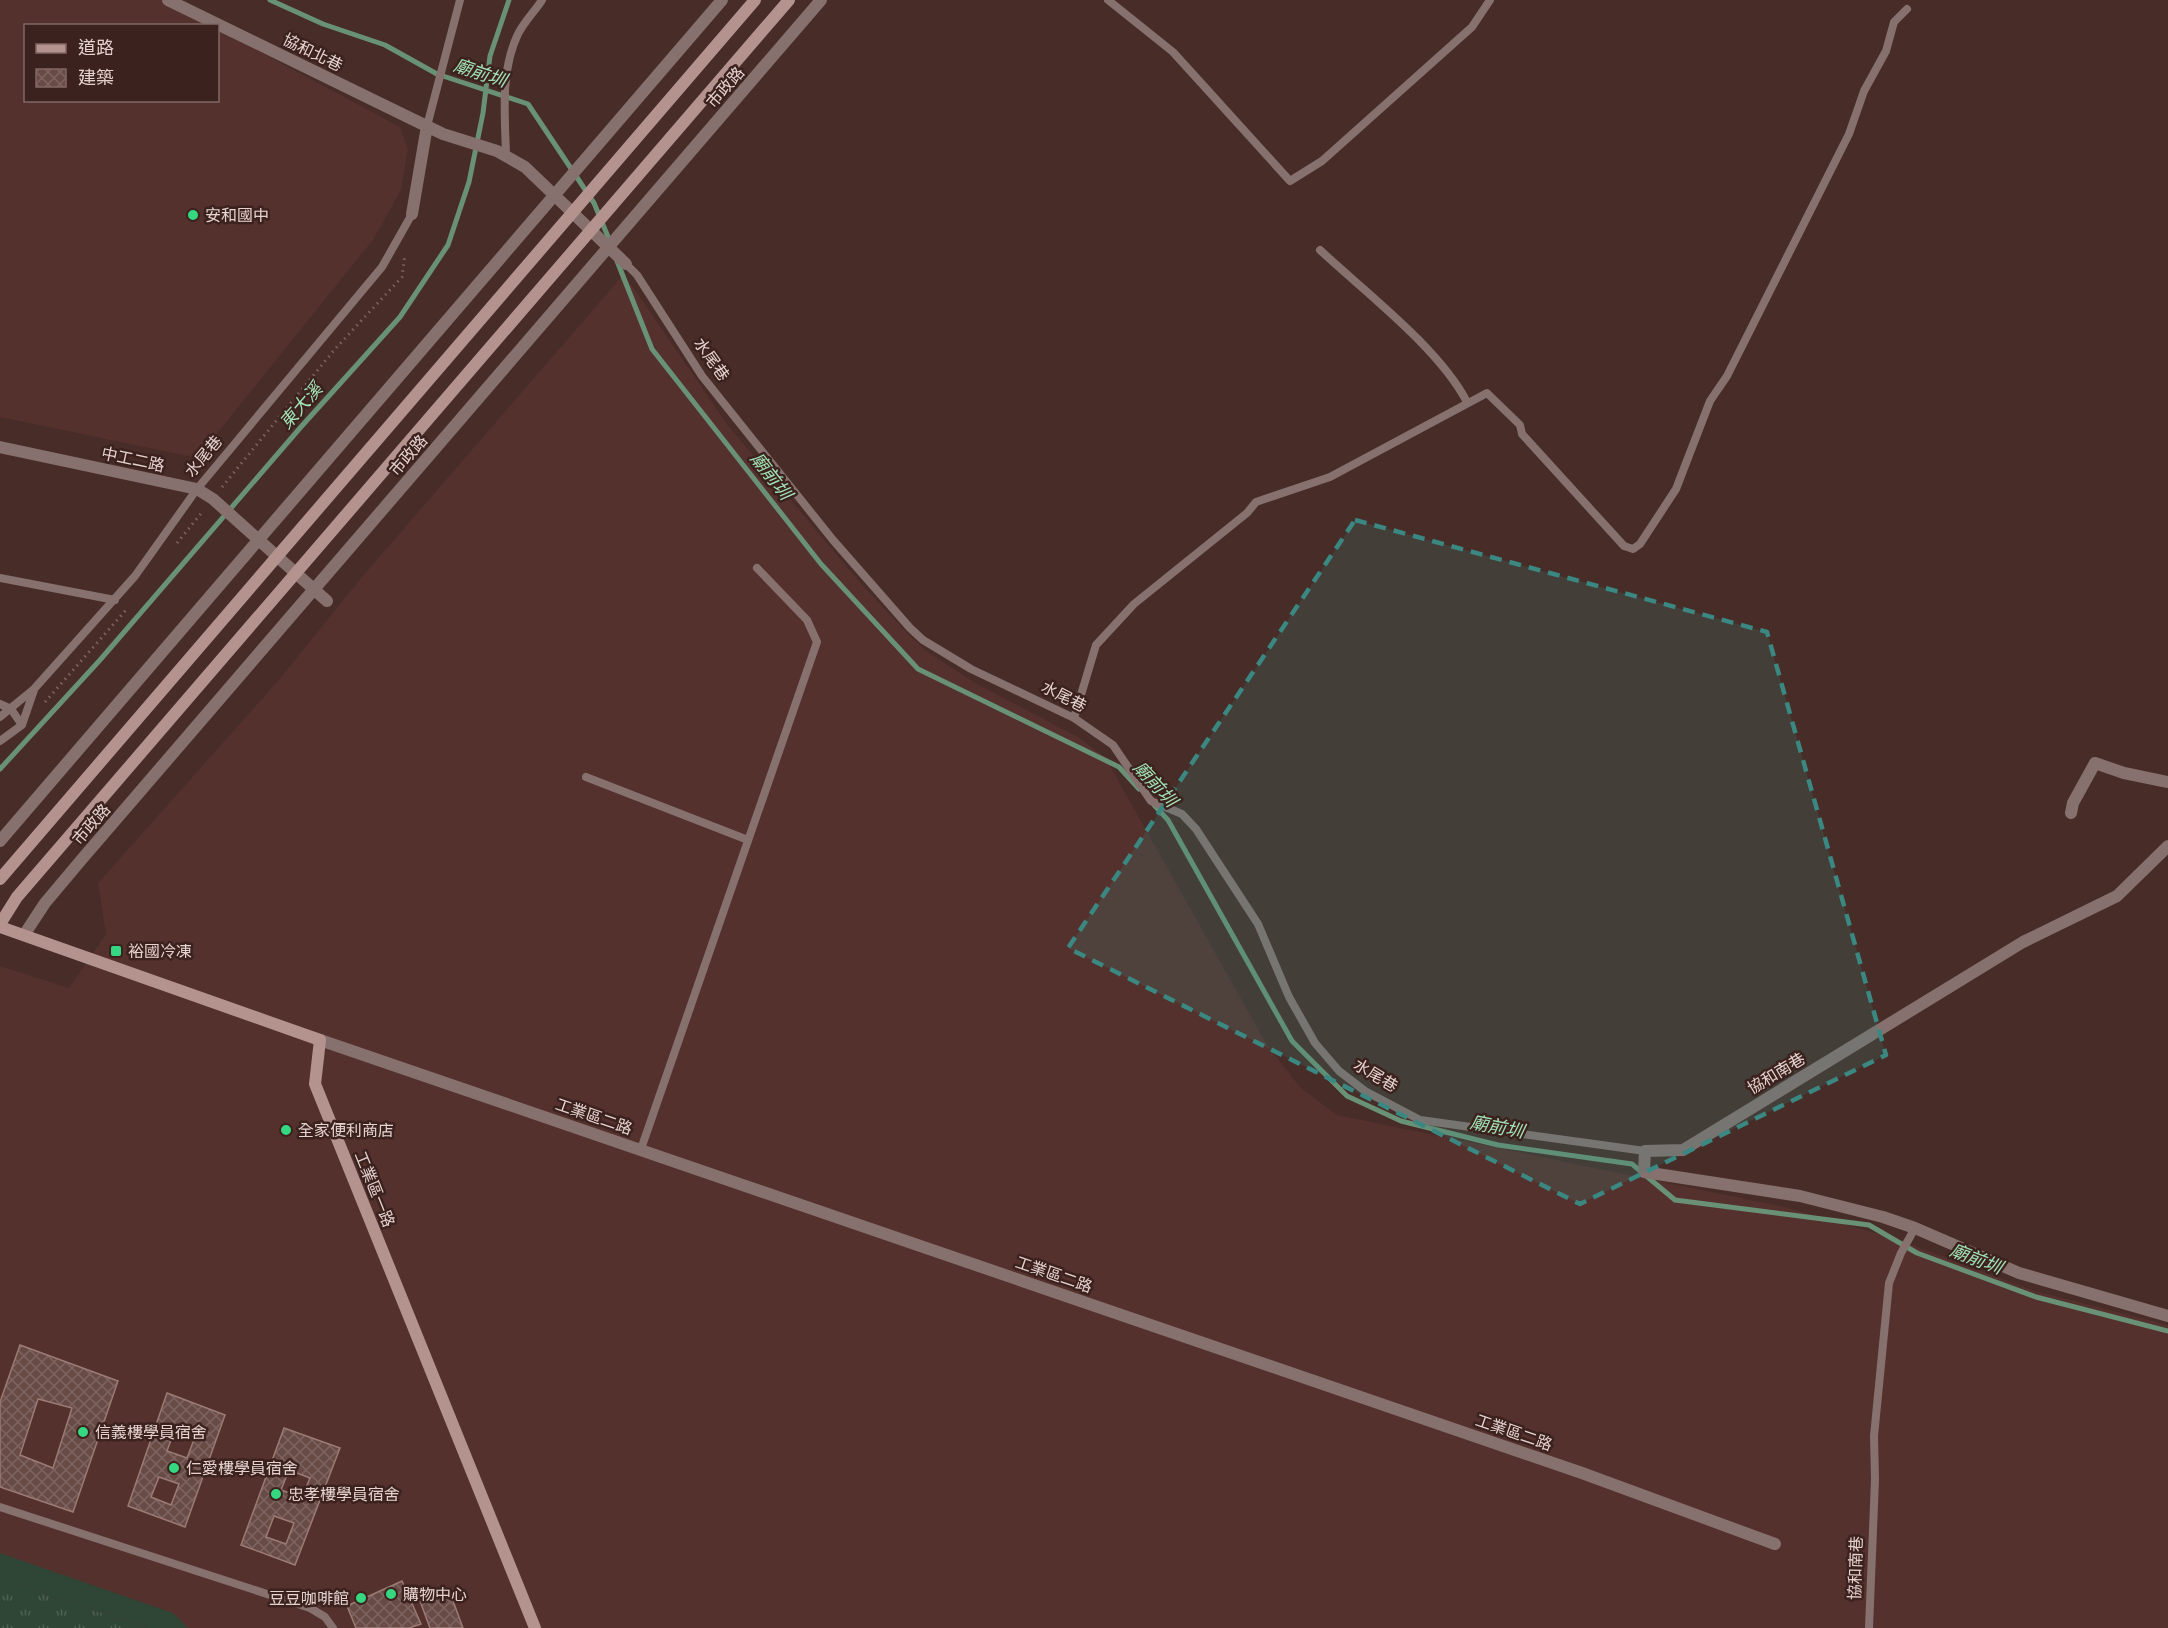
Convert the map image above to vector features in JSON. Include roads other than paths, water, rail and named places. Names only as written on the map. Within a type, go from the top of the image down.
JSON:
[{"type":"street","name":"協和北巷","points":[[168,0],[217,24]]},
{"type":"street","points":[[0,840],[722,0]]},
{"type":"street","name":"市政路","points":[[0,879],[755,0]]},
{"type":"street","name":"市政路","points":[[0,925],[17,897],[789,0]]},
{"type":"street","name":"市政路","points":[[24,935],[45,903],[821,0]]},
{"type":"street","name":"協和北巷","points":[[219,25],[443,134],[502,153]]},
{"type":"street","name":"水尾巷","points":[[412,214],[427,126]]},
{"type":"street","name":"水尾巷","points":[[502,153],[525,167],[626,264]]},
{"type":"street","name":"中工二路","points":[[0,447],[197,489],[213,499],[327,602]]},
{"type":"street","points":[[2071,813],[2073,803],[2095,763],[2124,773],[2168,782]]},
{"type":"street","name":"協和南巷","points":[[1645,1151],[1683,1150],[2023,942],[2117,896],[2168,846]]},
{"type":"street","points":[[0,925],[320,1040]]},
{"type":"street","name":"工業區二路","points":[[320,1040],[1548,1461],[1775,1544]]},
{"type":"street","name":"工業區一路","points":[[320,1040],[315,1084],[535,1628]]},
{"type":"street","points":[[1645,1151],[1644,1172],[1656,1176],[1800,1196],[1915,1228],[2019,1273],[2168,1316]]},
{"type":"lane","name":"水尾巷","points":[[427,126],[460,0]]},
{"type":"lane","points":[[502,153],[508,65],[518,34],[542,0]]},
{"type":"lane","points":[[1108,0],[1173,52],[1290,181],[1322,161],[1472,27],[1490,0]]},
{"type":"lane","points":[[1074,718],[1096,645],[1134,604],[1247,513],[1256,502],[1330,477],[1487,393],[1520,425],[1522,434],[1617,538],[1633,549],[1640,544],[1676,489],[1710,402],[1727,376],[1849,134],[1864,92],[1886,51],[1894,22],[1907,9]]},
{"type":"lane","name":"水尾巷","points":[[0,717],[34,689],[135,576],[197,489],[382,267],[412,214]]},
{"type":"lane","points":[[1320,250],[1409,333],[1461,390],[1467,402]]},
{"type":"lane","name":"水尾巷","points":[[626,264],[637,275],[702,376],[833,540],[910,628],[924,640],[971,669],[1074,718],[1113,745],[1151,801],[1182,813],[1196,829],[1258,924],[1289,997],[1315,1043],[1339,1071],[1365,1090],[1420,1120],[1645,1151]]},
{"type":"lane","points":[[641,1149],[817,642],[807,620],[757,568]]},
{"type":"lane","points":[[0,579],[115,600]]},
{"type":"lane","name":"水尾巷","points":[[22,724],[34,689]]},
{"type":"lane","points":[[0,704],[11,709],[22,724],[0,741]]},
{"type":"lane","points":[[585,777],[748,840]]},
{"type":"lane","name":"協和南巷","points":[[1869,1628],[1875,1480],[1874,1437],[1889,1283],[1900,1253],[1915,1228]]},
{"type":"lane","points":[[0,1507],[310,1608],[325,1617],[333,1628]]},
{"type":"waterway","name":"廟前圳","points":[[270,0],[323,24],[385,45],[437,74],[528,104],[594,203],[611,244]]},
{"type":"waterway","name":"東大溪","points":[[0,769],[100,660],[300,428],[400,317],[448,245],[469,182],[483,113],[490,56],[509,0]]},
{"type":"waterway","name":"廟前圳","points":[[617,261],[652,349],[821,564],[918,669],[1119,767],[1139,789]]},
{"type":"waterway","name":"廟前圳","points":[[1154,805],[1168,820],[1292,1041],[1347,1096],[1401,1121],[1498,1145],[1632,1164],[1675,1200],[1869,1225],[1917,1253],[2036,1297],[2168,1331]]},
{"type":"place","name":"安和國中","points":[[193,215]]},
{"type":"place","name":"裕國冷凍","points":[[116,951]]},
{"type":"place","name":"全家便利商店","points":[[286,1130]]},
{"type":"place","name":"信義樓學員宿舍","points":[[83,1432]]},
{"type":"place","name":"仁愛樓學員宿舍","points":[[174,1468]]},
{"type":"place","name":"忠孝樓學員宿舍","points":[[276,1494]]},
{"type":"place","name":"購物中心","points":[[391,1594]]},
{"type":"place","name":"豆豆咖啡館","points":[[361,1598]]}]
